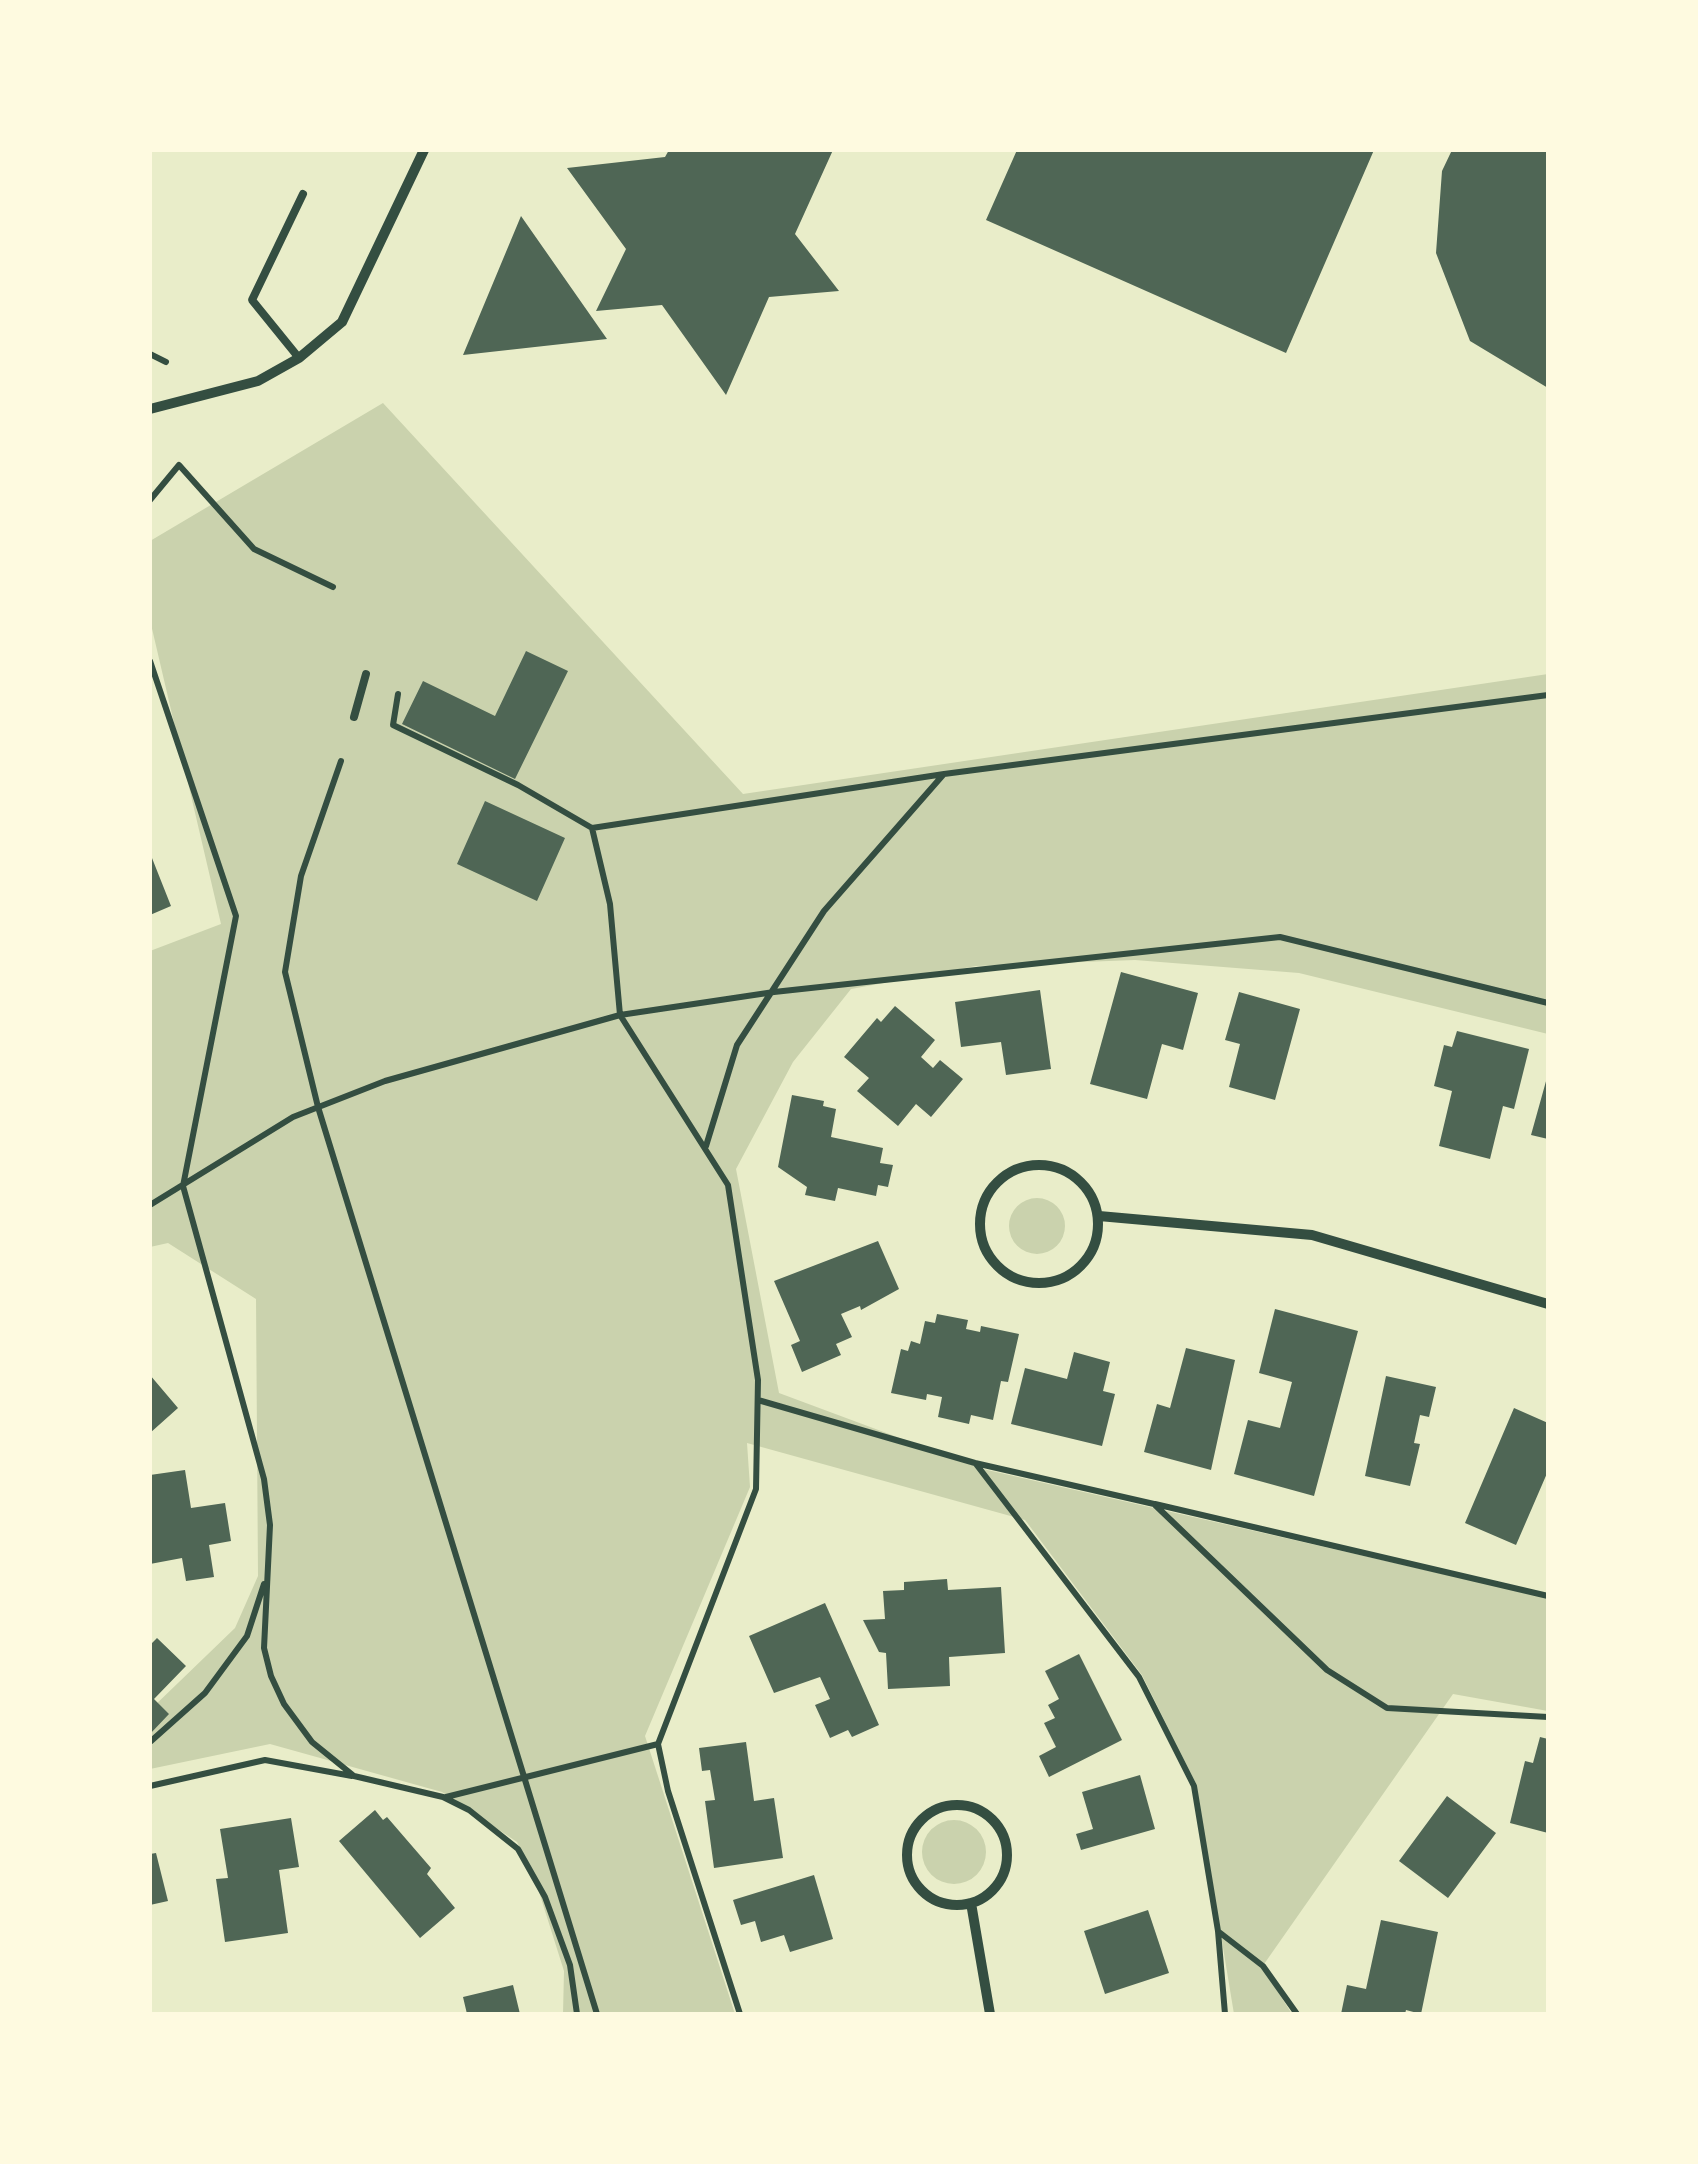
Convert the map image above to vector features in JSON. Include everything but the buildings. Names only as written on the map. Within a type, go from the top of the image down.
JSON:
[{"type":"street","points":[[150,409],[258,381],[299,358],[342,322],[424,150]]},
{"type":"street","points":[[1049,1164],[1079,1179],[1094,1199],[1099,1216],[1096,1241],[1086,1261],[1068,1276],[1035,1284],[1018,1280],[992,1262],[979,1224],[984,1200],[1005,1174],[1025,1165],[1049,1164]]},
{"type":"street","points":[[1099,1216],[1312,1235],[1548,1304]]},
{"type":"street","points":[[942,1807],[980,1810],[1000,1828],[1005,1840],[1001,1878],[994,1890],[971,1904],[934,1899],[914,1882],[909,1870],[913,1831],[930,1812],[942,1807]]},
{"type":"street","points":[[971,1904],[990,2014]]},
{"type":"lane","points":[[299,358],[252,300],[304,194]]},
{"type":"lane","points":[[354,717],[366,674]]},
{"type":"path","points":[[150,354],[166,362]]},
{"type":"path","points":[[150,500],[179,465],[254,549],[334,587]]},
{"type":"path","points":[[150,661],[236,916],[183,1186],[264,1479],[268,1570],[264,1648],[284,1704],[312,1742],[354,1776]]},
{"type":"path","points":[[398,694],[393,725],[518,785],[592,828],[944,774],[1548,695]]},
{"type":"path","points":[[341,761],[301,876],[285,972],[318,1107],[597,2014]]},
{"type":"path","points":[[706,1146],[737,1045],[824,910],[944,774]]},
{"type":"path","points":[[592,828],[610,904],[620,1014],[728,1185],[758,1400],[756,1490],[658,1744],[740,2014]]},
{"type":"path","points":[[150,1205],[293,1117],[385,1080],[620,1014],[774,992],[1280,938],[1548,1003]]},
{"type":"path","points":[[758,1400],[975,1463],[1548,1596]]},
{"type":"path","points":[[975,1463],[1139,1677],[1194,1786],[1218,1931],[1225,2014]]},
{"type":"path","points":[[1154,1504],[1327,1670],[1387,1708],[1548,1717]]},
{"type":"path","points":[[150,1742],[205,1693],[247,1636],[268,1570]]},
{"type":"path","points":[[443,1797],[658,1744]]},
{"type":"path","points":[[150,1786],[265,1760],[443,1797],[470,1810],[518,1850],[545,1897],[570,1965],[577,2014]]},
{"type":"path","points":[[1218,1931],[1264,1966],[1296,2014]]},
{"type":"green space","points":[[383,403],[743,794],[1548,674],[1548,1034],[1299,973],[1135,960],[976,966],[851,989],[793,1062],[736,1169],[779,1393],[983,1469],[1548,1598],[1548,1711],[1453,1694],[1262,1967],[1292,2014],[1234,2014],[1196,1784],[1142,1675],[1025,1520],[747,1443],[750,1487],[645,1736],[735,2014],[563,2014],[564,1971],[534,1876],[517,1842],[442,1792],[270,1744],[150,1769],[150,1710],[235,1628],[258,1576],[256,1299],[168,1243],[150,1247],[150,951],[221,924],[150,620],[150,541]]},
{"type":"green space","points":[[1037,1198],[1057,1206],[1065,1226],[1057,1246],[1037,1254],[1017,1246],[1009,1226],[1017,1206]]},
{"type":"green space","points":[[954,1820],[976,1830],[986,1852],[976,1874],[954,1884],[932,1874],[922,1852],[932,1830]]}]
